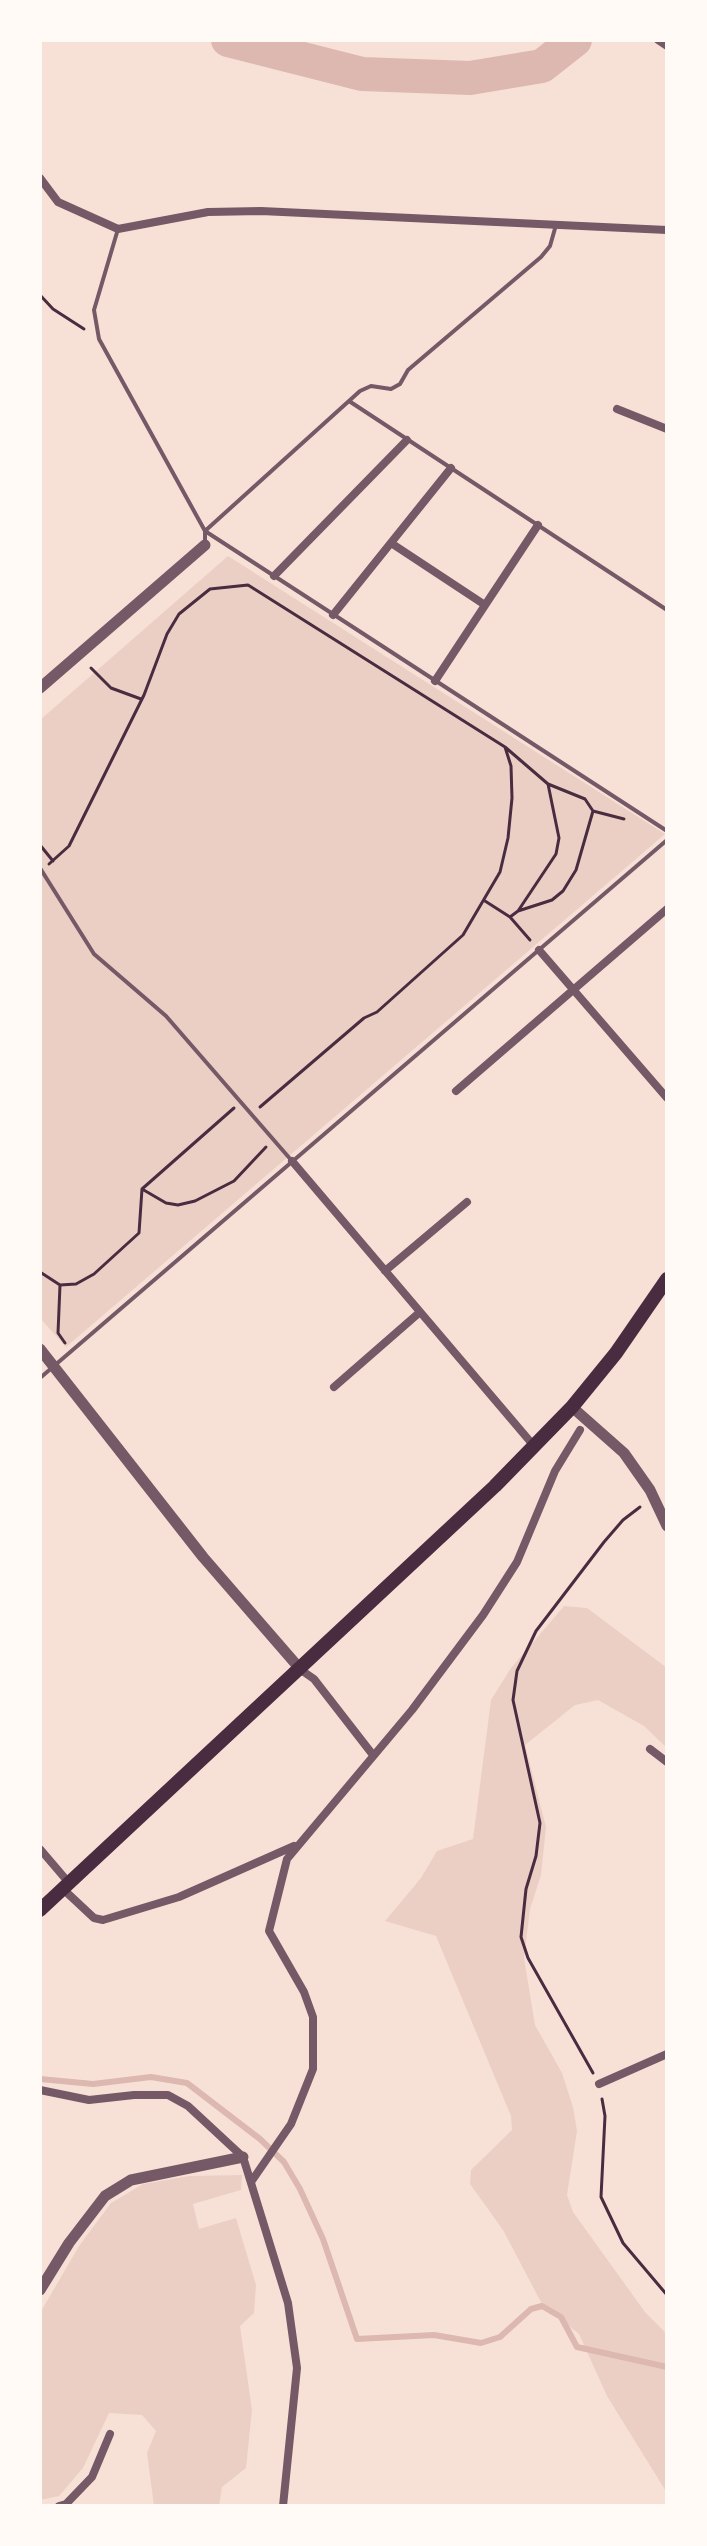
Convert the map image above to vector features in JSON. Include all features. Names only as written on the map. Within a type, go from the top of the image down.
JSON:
[{"type":"highway","points":[[40,1910],[301,1670],[534,1446],[572,1407],[616,1353],[667,1279]]},
{"type":"street","points":[[658,40],[667,46]]},
{"type":"street","points":[[40,178],[58,202],[118,229],[208,212],[248,211],[667,230]]},
{"type":"street","points":[[617,409],[667,429]]},
{"type":"street","points":[[274,576],[407,440]]},
{"type":"street","points":[[333,615],[451,468]]},
{"type":"street","points":[[435,681],[538,525]]},
{"type":"street","points":[[391,543],[485,605]]},
{"type":"street","points":[[40,688],[205,545]]},
{"type":"street","points":[[456,1091],[667,909]]},
{"type":"street","points":[[539,950],[667,1098]]},
{"type":"street","points":[[292,1161],[534,1446]]},
{"type":"street","points":[[385,1271],[467,1202]]},
{"type":"street","points":[[334,1387],[420,1312]]},
{"type":"street","points":[[40,1349],[203,1557],[301,1670],[314,1679],[373,1755]]},
{"type":"street","points":[[572,1407],[624,1453],[667,1526]]},
{"type":"street","points":[[251,2182],[291,2124],[313,2069],[313,2017],[304,1992],[269,1931],[287,1859],[483,1615],[517,1562],[555,1471],[580,1430]]},
{"type":"street","points":[[650,1749],[667,1762]]},
{"type":"street","points":[[40,1849],[94,1918],[103,1920],[179,1897],[295,1846]]},
{"type":"street","points":[[599,2084],[667,2054]]},
{"type":"street","points":[[40,2090],[89,2100],[168,2095],[188,2106],[243,2157],[288,2303],[297,2368],[283,2506]]},
{"type":"street","points":[[40,2290],[69,2243],[105,2196],[143,2177],[243,2157]]},
{"type":"street","points":[[59,2506],[66,2504],[92,2477],[110,2434]]},
{"type":"lane","points":[[205,545],[205,531],[349,401],[371,386],[391,389],[400,384],[408,370],[541,257],[550,246],[556,225]]},
{"type":"lane","points":[[118,229],[94,310],[99,339],[205,531],[667,831]]},
{"type":"lane","points":[[349,401],[667,610]]},
{"type":"lane","points":[[40,1378],[667,840]]},
{"type":"lane","points":[[41,869],[94,954],[166,1016],[292,1161]]},
{"type":"path","points":[[40,295],[53,309],[99,339]]},
{"type":"path","points":[[41,869],[69,846],[179,614],[210,589],[248,585],[505,747],[548,784],[585,799],[593,811],[626,819],[636,812]]},
{"type":"path","points":[[91,668],[111,688],[141,699]]},
{"type":"path","points":[[251,1115],[364,1018],[377,1012],[463,935],[500,872],[508,838],[511,766],[505,747]]},
{"type":"path","points":[[510,917],[518,911],[556,854],[559,838],[548,784]]},
{"type":"path","points":[[518,911],[537,908],[563,891],[576,870],[593,811]]},
{"type":"path","points":[[40,845],[53,861]]},
{"type":"path","points":[[485,901],[510,917],[539,950]]},
{"type":"path","points":[[40,1272],[60,1285],[76,1284],[94,1274],[139,1233],[142,1189],[240,1102]]},
{"type":"path","points":[[142,1189],[166,1203],[178,1205],[195,1201],[234,1181],[273,1140]]},
{"type":"path","points":[[60,1285],[58,1333],[70,1351]]},
{"type":"path","points":[[653,1498],[623,1520],[536,1631],[517,1671],[513,1700],[540,1823],[536,1856],[526,1889],[521,1937],[528,1958],[599,2084],[605,2116],[601,2197],[623,2243],[667,2295]]},
{"type":"shaded area","points":[[228,556],[665,834],[66,1347],[40,1318],[40,720]]},
{"type":"shaded area","points":[[564,1606],[587,1608],[667,1668],[667,1748],[644,1726],[598,1700],[575,1705],[525,1745],[546,1827],[541,1875],[530,1909],[524,1958],[535,2025],[562,2073],[573,2107],[577,2131],[567,2195],[573,2212],[645,2312],[667,2334],[667,2493],[607,2396],[579,2334],[542,2304],[503,2230],[470,2184],[471,2170],[512,2130],[511,2116],[436,1936],[385,1921],[421,1878],[437,1851],[473,1839],[491,1700],[511,1668]]},
{"type":"shaded area","points":[[242,2175],[241,2190],[193,2204],[199,2229],[236,2218],[256,2285],[254,2313],[240,2326],[252,2410],[246,2468],[222,2487],[219,2506],[154,2506],[147,2453],[156,2431],[142,2415],[109,2413],[83,2468],[59,2496],[40,2500],[40,2313],[79,2246],[111,2203],[143,2184],[189,2176]]},
{"type":"waterway","points":[[228,40],[362,74],[470,78],[542,66],[575,40]]},
{"type":"waterway","points":[[40,2079],[93,2084],[151,2077],[187,2083],[260,2139],[284,2162],[300,2189],[323,2239],[357,2339],[434,2335],[481,2343],[500,2337],[531,2309],[542,2306],[561,2317],[577,2347],[667,2367]]}]
